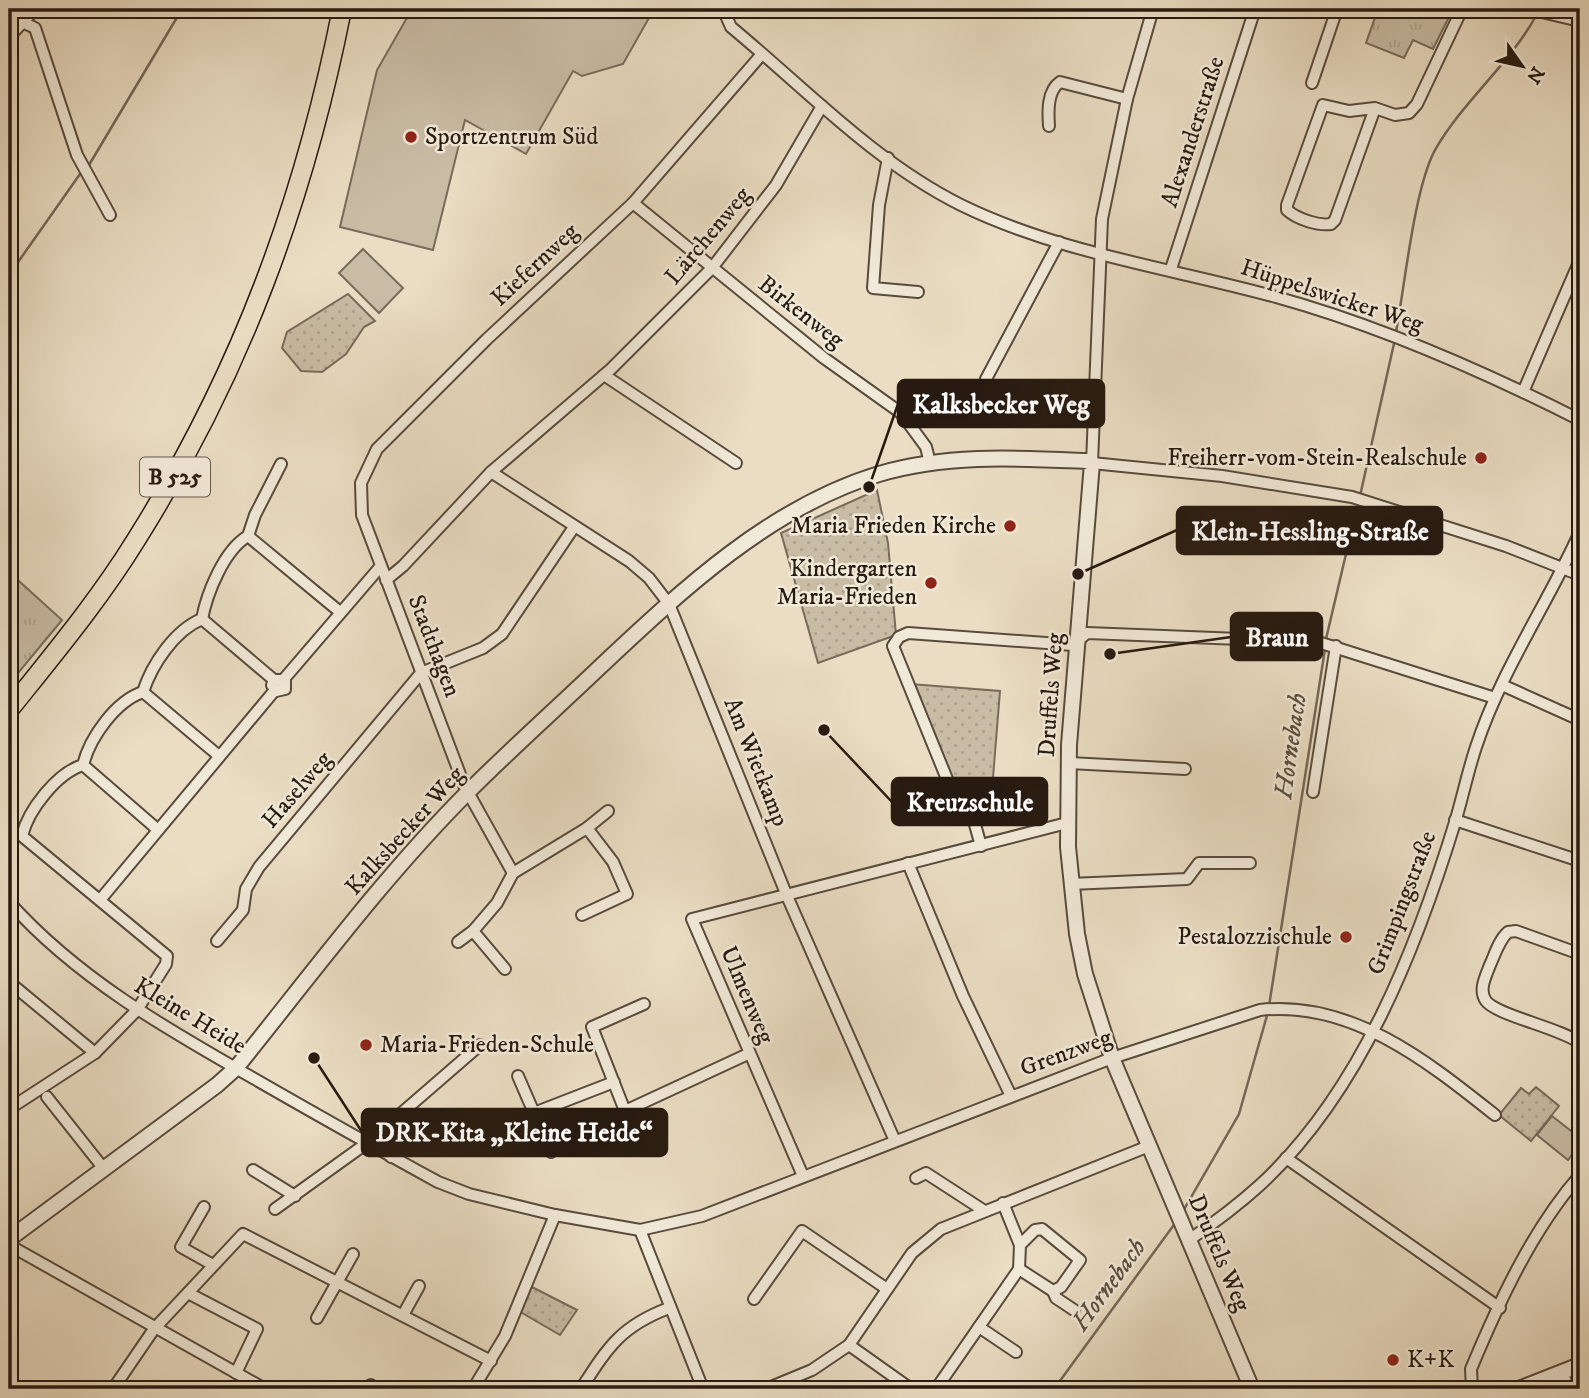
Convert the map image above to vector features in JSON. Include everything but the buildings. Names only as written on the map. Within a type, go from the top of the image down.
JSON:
[{"type":"main road","name":"B 525","points":[[9,710],[89,610],[135,542],[176,475],[225,380],[257,309],[291,216],[319,119],[342,9]]},
{"type":"street","points":[[9,37],[35,9]]},
{"type":"street","name":"Hüppelswicker Weg","points":[[723,9],[726,21],[736,31],[821,106],[887,158],[961,205],[1059,242],[1279,298],[1387,333],[1523,391],[1580,420]]},
{"type":"street","name":"Druffels Weg","points":[[1153,9],[1127,99],[1102,219],[1092,463],[1069,763],[1067,824],[1070,884],[1085,974],[1112,1058],[1252,1389]]},
{"type":"street","name":"Alexanderstraße","points":[[1171,269],[1255,9]]},
{"type":"street","points":[[1312,83],[1337,9]]},
{"type":"street","points":[[1375,108],[1335,220],[1331,224],[1322,225],[1287,210],[1323,105],[1349,111],[1375,108],[1402,115],[1417,104],[1462,9]]},
{"type":"street","points":[[1542,10],[1580,19]]},
{"type":"street","points":[[9,16],[35,28],[77,155],[110,215]]},
{"type":"street","name":"Kiefernweg","points":[[362,515],[361,483],[377,449],[487,339],[633,203],[762,54]]},
{"type":"street","points":[[1049,127],[1048,109],[1054,88],[1060,82],[1127,99]]},
{"type":"street","name":"Lärchenweg","points":[[386,580],[403,566],[491,472],[656,327],[712,268],[776,186],[821,106]]},
{"type":"street","points":[[887,158],[879,205],[873,288],[918,292]]},
{"type":"street","name":"Birkenweg","points":[[633,203],[824,358],[901,413],[926,447],[930,463]]},
{"type":"street","points":[[986,379],[1059,242]]},
{"type":"street","points":[[1523,391],[1580,260]]},
{"type":"street","points":[[604,375],[736,463]]},
{"type":"street","name":"Kalksbecker Weg","points":[[9,1239],[236,1068],[376,894],[467,792],[669,604],[739,547],[788,516],[875,475],[930,463],[1019,458],[1222,476],[1369,501],[1564,566],[1580,575]]},
{"type":"street","points":[[202,619],[206,599],[238,542],[248,536],[255,514],[281,464]]},
{"type":"street","name":"Am Wietkamp","points":[[491,472],[629,561],[649,578],[669,604],[786,896],[895,1140]]},
{"type":"street","name":"Stadthagen","points":[[362,515],[467,792],[513,873]]},
{"type":"street","points":[[421,673],[483,648],[502,634],[574,527]]},
{"type":"street","name":"Grimpingstraße","points":[[1186,1234],[1227,1214],[1286,1158],[1327,1108],[1374,1031],[1430,895],[1476,747],[1495,698],[1580,533]]},
{"type":"street","points":[[248,536],[340,612]]},
{"type":"street","points":[[100,900],[278,683],[380,567]]},
{"type":"street","points":[[202,619],[278,683]]},
{"type":"street","points":[[143,692],[150,671],[188,625],[202,619]]},
{"type":"street","points":[[981,846],[967,796],[951,789],[892,646],[899,637],[908,633],[1073,645],[1087,633],[1318,642],[1495,698]]},
{"type":"street","points":[[1313,792],[1336,646]]},
{"type":"street","name":"Haselweg","points":[[217,941],[243,910],[247,889],[259,867],[421,673]]},
{"type":"street","points":[[1502,685],[1580,720]]},
{"type":"street","points":[[143,692],[219,756]]},
{"type":"street","points":[[83,765],[88,746],[128,697],[143,692]]},
{"type":"street","points":[[1069,763],[1185,769]]},
{"type":"street","points":[[83,765],[157,829]]},
{"type":"street","points":[[10,1102],[95,1053],[137,1010],[166,964],[167,956],[22,836],[26,821],[49,792],[69,769],[83,765]]},
{"type":"street","points":[[457,942],[473,931],[496,902],[513,873],[587,828],[608,810]]},
{"type":"street","points":[[1455,820],[1580,861]]},
{"type":"street","points":[[786,896],[1067,824]]},
{"type":"street","points":[[582,915],[627,894],[613,862],[587,828]]},
{"type":"street","points":[[908,863],[963,996],[1011,1096]]},
{"type":"street","points":[[1070,884],[1187,879],[1199,863],[1250,863]]},
{"type":"street","name":"Ulmenweg","points":[[786,896],[692,919],[803,1177]]},
{"type":"street","name":"Kleine Heide","points":[[9,902],[80,970],[137,1010],[438,1182],[469,1194],[640,1230]]},
{"type":"street","points":[[473,931],[505,970]]},
{"type":"street","points":[[1580,954],[1516,931],[1508,932],[1501,939],[1483,993],[1485,1000],[1496,1008],[1559,1031],[1580,1044]]},
{"type":"street","points":[[9,982],[95,1053]]},
{"type":"street","points":[[644,1004],[592,1027],[625,1111],[748,1054]]},
{"type":"street","name":"Grenzweg","points":[[640,1230],[702,1216],[1112,1058],[1260,1010],[1279,1008],[1337,1016],[1374,1031],[1438,1072],[1495,1115]]},
{"type":"street","points":[[275,1209],[367,1143],[480,1045]]},
{"type":"street","points":[[518,1076],[551,1152]]},
{"type":"street","points":[[534,1113],[614,1082]]},
{"type":"street","points":[[47,1097],[104,1169]]},
{"type":"street","points":[[391,1157],[447,1131]]},
{"type":"street","points":[[766,1389],[812,1370],[849,1345],[912,1253],[941,1228],[1149,1146]]},
{"type":"street","points":[[1286,1158],[1500,1308]]},
{"type":"street","points":[[253,1171],[295,1196]]},
{"type":"street","points":[[916,1178],[926,1173],[983,1210]]},
{"type":"street","points":[[1472,1389],[1471,1369],[1539,1230],[1580,1175]]},
{"type":"street","points":[[936,1389],[1019,1269],[1020,1245],[1003,1203]]},
{"type":"street","points":[[204,1207],[181,1247],[213,1265]]},
{"type":"street","points":[[473,1389],[491,1361],[516,1311],[555,1214]]},
{"type":"street","points":[[1020,1245],[1035,1230],[1042,1229],[1079,1255],[1080,1260],[1061,1287],[1053,1290]]},
{"type":"street","points":[[640,1230],[669,1308],[704,1389]]},
{"type":"street","points":[[754,1299],[802,1231],[887,1289]]},
{"type":"street","points":[[113,1389],[154,1329],[243,1234],[491,1361]]},
{"type":"street","points":[[9,1245],[154,1329],[265,1389]]},
{"type":"street","points":[[317,1318],[353,1254]]},
{"type":"street","points":[[1019,1269],[1053,1290],[1056,1298],[1074,1310]]},
{"type":"street","points":[[402,1315],[419,1286]]},
{"type":"street","points":[[188,1293],[257,1329],[236,1373]]},
{"type":"street","points":[[582,1389],[607,1349],[622,1331],[645,1317],[669,1308]]},
{"type":"street","points":[[979,1327],[1016,1352]]},
{"type":"street","points":[[849,1345],[912,1389]]},
{"type":"street","points":[[1519,1389],[1580,1364]]},
{"type":"street","points":[[1562,1372],[1569,1389]]},
{"type":"green space","name":"Sportzentrum Süd","points":[[412,9],[654,9],[623,64],[582,76],[573,71],[526,154],[465,120],[433,250],[340,227],[377,70]]},
{"type":"green space","points":[[1378,9],[1453,9],[1433,49],[1413,40],[1404,58],[1366,43]]},
{"type":"green space","points":[[363,249],[403,288],[379,313],[339,273]]},
{"type":"green space","points":[[348,294],[375,321],[364,327],[346,354],[322,372],[301,371],[282,348],[287,332]]},
{"type":"green space","points":[[877,490],[888,543],[896,635],[818,663],[781,533]]},
{"type":"green space","points":[[9,572],[62,620],[9,684]]},
{"type":"green space","points":[[910,684],[1000,691],[992,790],[968,796],[952,788]]},
{"type":"green space","points":[[1536,1087],[1559,1106],[1531,1141],[1499,1115],[1521,1088],[1529,1094]]},
{"type":"green space","points":[[1552,1116],[1580,1138],[1580,1144],[1568,1160],[1537,1135]]},
{"type":"green space","points":[[530,1286],[577,1310],[560,1335],[519,1311]]},
{"type":"waterway","points":[[89,165],[182,9]]},
{"type":"waterway","name":"Hornebach","points":[[1396,332],[1421,188],[1435,150],[1459,115],[1514,49],[1537,14]]},
{"type":"waterway","points":[[9,275],[80,174]]},
{"type":"waterway","name":"Hornebach","points":[[1360,496],[1395,339]]},
{"type":"waterway","name":"Hornebach","points":[[1326,639],[1358,503]]},
{"type":"waterway","name":"Hornebach","points":[[1269,1006],[1325,649]]},
{"type":"waterway","name":"Hornebach","points":[[1183,1211],[1239,1114],[1268,1012]]},
{"type":"waterway","name":"Hornebach","points":[[1054,1389],[1176,1222]]},
{"type":"place","name":"Sportzentrum Süd","points":[[411,137]]},
{"type":"place","name":"Freiherr-vom-Stein-Realschule","points":[[1481,458]]},
{"type":"place","name":"Kalksbecker Weg","points":[[869,487]]},
{"type":"place","name":"Maria Frieden Kirche","points":[[1010,526]]},
{"type":"place","name":"Klein-Hessling-Straße","points":[[1078,574]]},
{"type":"place","name":"Kindergarten Maria-Frieden","points":[[931,583]]},
{"type":"place","name":"Braun","points":[[1110,654]]},
{"type":"place","name":"Kreuzschule","points":[[824,730]]},
{"type":"place","name":"Pestalozzischule","points":[[1346,937]]},
{"type":"place","name":"Maria-Frieden-Schule","points":[[366,1045]]},
{"type":"place","name":"DRK-Kita „Kleine Heide“","points":[[314,1058]]},
{"type":"place","name":"K+K","points":[[1393,1360]]}]
